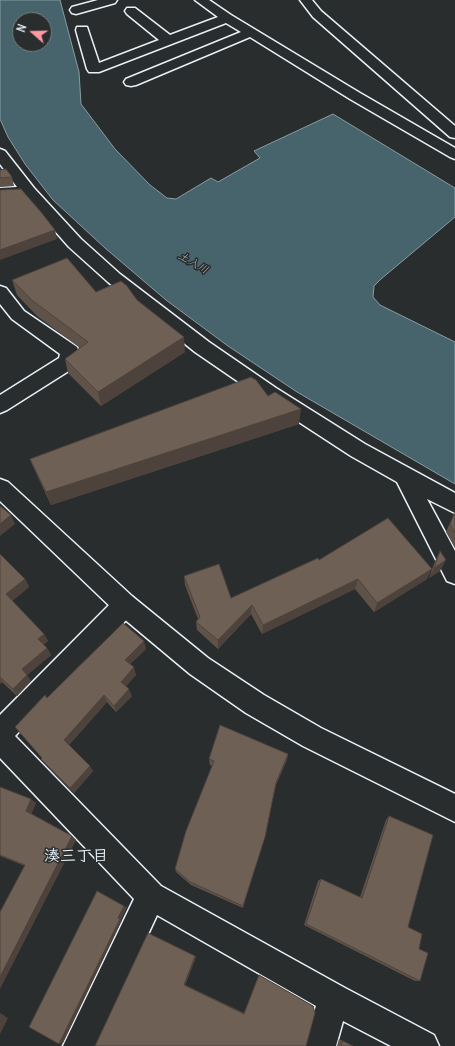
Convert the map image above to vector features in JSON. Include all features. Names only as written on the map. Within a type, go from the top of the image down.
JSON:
[{"type":"street","points":[[76,10],[112,0]]},
{"type":"street","points":[[201,0],[227,18],[355,96],[455,154]]},
{"type":"street","points":[[306,0],[317,14],[455,134]]},
{"type":"street","points":[[131,11],[169,41]]},
{"type":"street","points":[[82,30],[94,69],[227,18]]},
{"type":"street","points":[[131,82],[252,32]]},
{"type":"street","points":[[0,154],[28,191],[75,243],[114,278],[202,347],[358,450],[455,504]]},
{"type":"street","points":[[0,193],[28,191]]},
{"type":"street","points":[[0,292],[18,315],[70,352],[68,362],[0,405]]},
{"type":"street","points":[[404,475],[455,574]]},
{"type":"street","points":[[0,488],[125,605],[199,666],[255,704],[312,737],[455,808]]},
{"type":"street","points":[[0,733],[125,605]]},
{"type":"street","points":[[0,739],[151,896],[334,999],[423,1046]]},
{"type":"street","points":[[79,1046],[151,896]]},
{"type":"street","points":[[320,1046],[334,999]]},
{"type":"water","name":"土入川","points":[[0,0],[60,0],[79,72],[81,104],[115,149],[150,185],[167,198],[176,199],[211,178],[218,182],[260,158],[254,151],[333,114],[455,188],[455,217],[381,279],[374,286],[373,297],[380,305],[455,342],[455,484],[297,392],[228,346],[166,300],[105,248],[53,200],[25,164],[8,137],[0,119]]},
{"type":"building","points":[[6,169],[12,177],[0,178],[0,170]]},
{"type":"building","points":[[21,189],[55,230],[0,250],[0,190]]},
{"type":"building","points":[[67,258],[96,292],[121,281],[127,286],[137,300],[184,337],[98,392],[65,359],[88,342],[33,301],[12,280]]},
{"type":"building","points":[[251,377],[256,380],[268,396],[275,392],[301,409],[46,492],[30,459]]},
{"type":"building","points":[[0,506],[11,515],[0,524]]},
{"type":"building","points":[[455,514],[455,533],[450,524]]},
{"type":"building","points":[[388,518],[432,569],[377,603],[358,579],[263,625],[252,605],[218,640],[196,622],[200,617],[184,576],[219,564],[231,598],[318,558],[319,560]]},
{"type":"building","points":[[440,551],[446,560],[434,568]]},
{"type":"building","points":[[0,554],[25,579],[6,594],[44,634],[38,639],[47,648],[22,669],[27,675],[13,689],[0,677]]},
{"type":"building","points":[[123,623],[144,641],[125,660],[134,667],[121,682],[129,689],[114,706],[104,695],[64,740],[90,766],[70,788],[41,759],[42,758],[15,727],[45,695],[47,698]]},
{"type":"building","points":[[220,725],[288,754],[276,783],[265,837],[243,906],[190,882],[175,869],[186,831],[214,761],[209,759]]},
{"type":"building","points":[[0,787],[31,799],[26,811],[72,836],[0,977],[0,912],[25,865],[0,855]]},
{"type":"building","points":[[389,816],[433,835],[408,927],[422,934],[419,949],[428,953],[420,981],[306,924],[321,879],[362,898]]},
{"type":"building","points":[[97,891],[124,906],[118,918],[120,919],[59,1044],[29,1027]]},
{"type":"building","points":[[148,933],[195,956],[184,985],[244,1014],[259,975],[313,1006],[315,1013],[306,1046],[95,1046]]},
{"type":"building","points":[[343,1041],[353,1046],[341,1046]]},
{"type":"district","name":"湊三丁目","points":[[76,856]]}]
